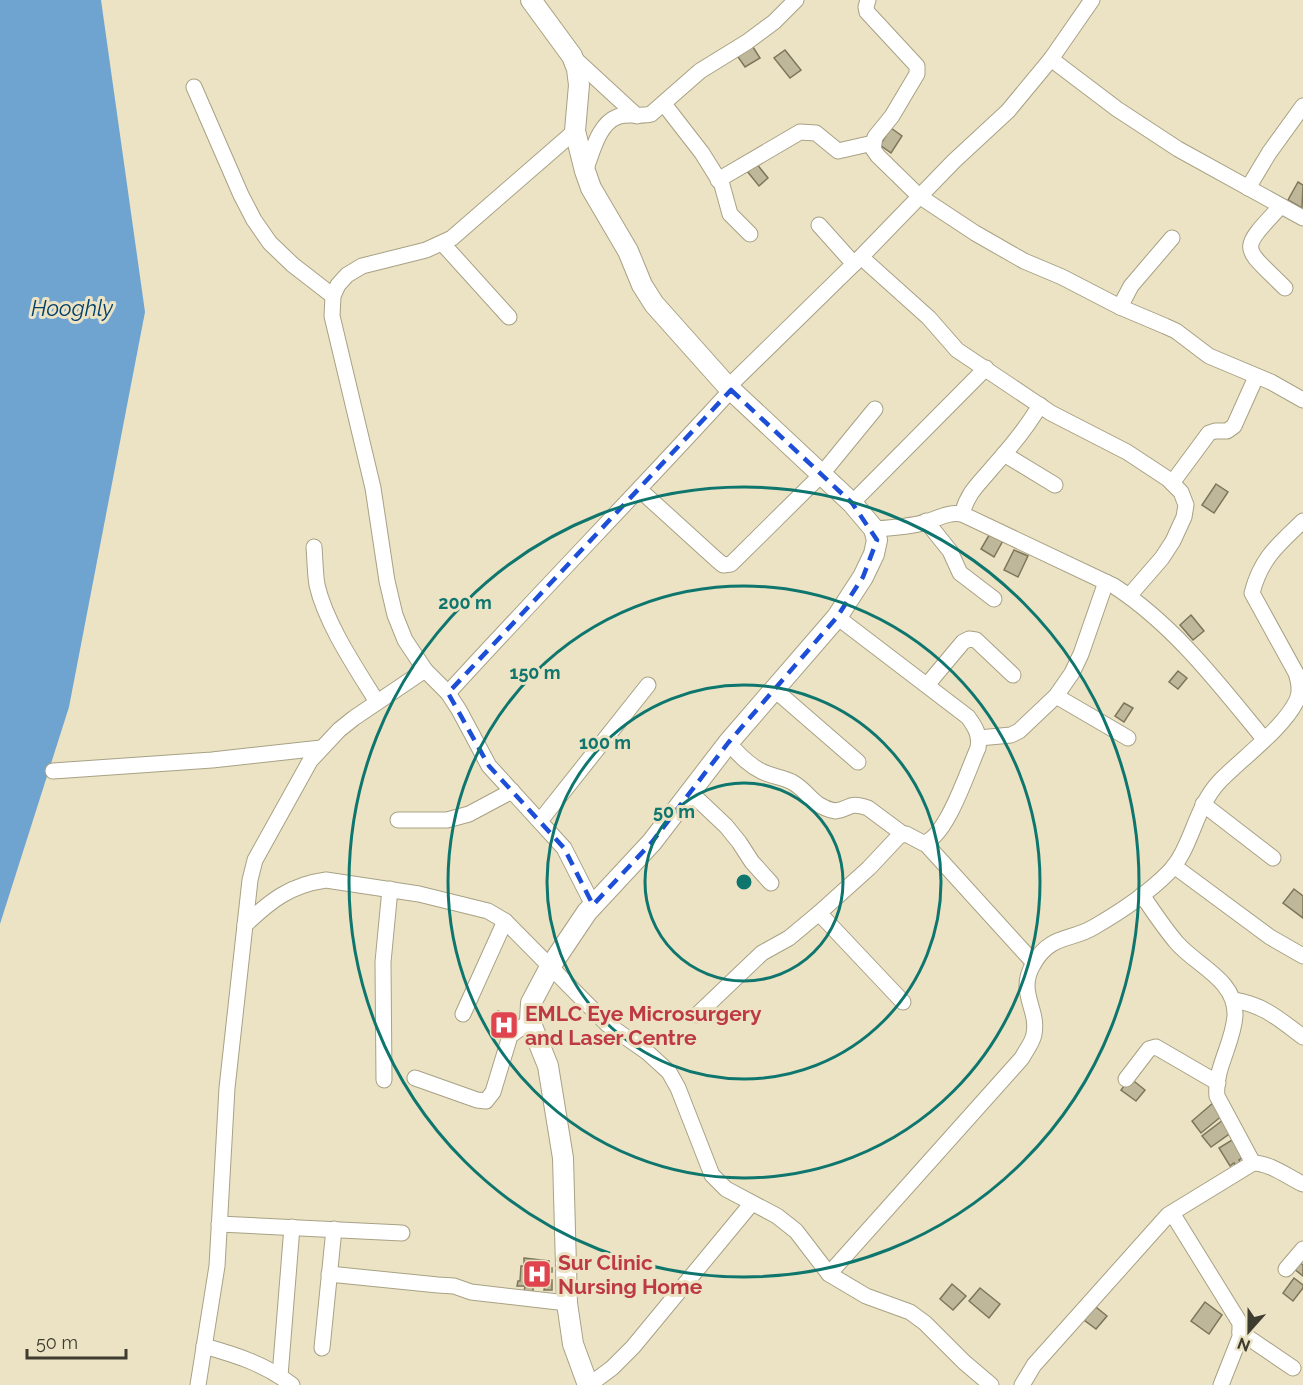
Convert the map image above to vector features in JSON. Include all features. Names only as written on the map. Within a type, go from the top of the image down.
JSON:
[{"type":"main road","points":[[531,0],[572,56],[578,69],[575,131],[585,171],[591,188],[628,251],[642,285],[654,304],[730,388],[852,503],[874,529],[877,540],[874,554],[863,578],[837,617],[728,744],[626,873],[593,905],[550,967],[531,1003],[530,1022],[548,1066],[563,1158],[567,1303],[573,1344],[589,1385]]},
{"type":"street","points":[[585,171],[601,132],[609,122],[619,116],[651,114],[700,71],[774,22],[796,0]]},
{"type":"street","points":[[868,0],[867,12],[918,69],[897,108],[873,143],[873,149],[919,196],[975,234],[1024,261],[1062,277],[1119,307],[1176,331],[1209,356],[1302,396]]},
{"type":"street","points":[[448,693],[548,584],[640,490],[730,388],[858,261],[954,161],[1008,111],[1051,59],[1092,0]]},
{"type":"street","points":[[572,56],[637,116]]},
{"type":"street","points":[[1051,59],[1117,110],[1178,149],[1303,219]]},
{"type":"street","points":[[194,87],[254,220],[270,243],[293,265],[333,296]]},
{"type":"street","points":[[664,104],[702,153],[722,185],[730,214],[750,234]]},
{"type":"street","points":[[1248,188],[1269,153],[1303,106]]},
{"type":"street","points":[[575,131],[464,229],[443,244],[362,266],[347,275],[338,285],[333,296],[332,316],[373,488],[387,582],[395,615],[405,640],[425,670],[448,693],[467,723],[489,766],[564,848],[593,905]]},
{"type":"street","points":[[718,180],[800,132],[816,133],[838,151],[873,143]]},
{"type":"street","points":[[1281,207],[1253,236],[1249,246],[1251,254],[1286,288]]},
{"type":"street","points":[[819,225],[858,261],[929,318],[957,350],[1071,424],[1127,452],[1172,483],[1181,492],[1186,505],[1184,517],[1173,541],[1162,558],[1129,596]]},
{"type":"street","points":[[1119,307],[1131,286],[1173,238]]},
{"type":"street","points":[[443,244],[509,317]]},
{"type":"street","points":[[852,503],[986,369]]},
{"type":"street","points":[[1172,483],[1209,433],[1227,431],[1234,426],[1256,377]]},
{"type":"street","points":[[962,514],[974,488],[1030,423],[1040,405]]},
{"type":"street","points":[[640,490],[717,560],[728,565],[736,561],[821,475],[875,410]]},
{"type":"street","points":[[1005,454],[1055,485]]},
{"type":"street","points":[[874,529],[926,522],[949,513],[962,514],[1106,582],[1129,596],[1199,660],[1264,739]]},
{"type":"street","points":[[829,1274],[1022,1058],[1035,1034],[1035,1020],[1026,986],[1034,963],[1043,951],[1062,938],[1086,932],[1142,895],[1174,866],[1203,804],[1217,785],[1288,714],[1302,687],[1252,593],[1263,562],[1303,521]]},
{"type":"street","points":[[926,522],[950,552],[960,573],[994,599]]},
{"type":"street","points":[[314,547],[317,585],[327,612],[351,660],[377,702]]},
{"type":"street","points":[[979,738],[1011,735],[1019,731],[1056,696],[1072,673],[1081,654],[1106,582]]},
{"type":"street","points":[[837,617],[968,717],[976,727],[979,738],[978,748],[951,811],[936,834],[925,843]]},
{"type":"street","points":[[927,685],[963,642],[969,639],[976,640],[1013,675]]},
{"type":"street","points":[[198,1385],[217,1266],[227,1088],[244,925],[255,860],[310,761],[321,748],[354,718],[425,670]]},
{"type":"street","points":[[540,821],[648,685]]},
{"type":"street","points":[[775,690],[858,762]]},
{"type":"street","points":[[1056,696],[1128,738]]},
{"type":"street","points":[[728,744],[754,768],[790,781],[818,806],[835,811],[854,803],[861,805],[903,834],[925,843],[1034,963]]},
{"type":"street","points":[[53,771],[212,760],[321,748]]},
{"type":"street","points":[[398,820],[447,820],[469,814],[512,791]]},
{"type":"street","points":[[690,792],[726,826],[771,884]]},
{"type":"street","points":[[1203,804],[1273,858]]},
{"type":"street","points":[[697,1015],[762,953],[789,938],[819,913],[903,834]]},
{"type":"street","points":[[1174,866],[1270,937],[1303,956]]},
{"type":"street","points":[[244,925],[276,897],[312,882],[326,880],[390,889],[488,911],[505,921],[607,1024],[647,1052],[669,1072],[678,1088],[712,1175],[726,1189],[777,1216],[796,1232],[829,1274],[866,1296],[910,1312],[925,1323],[991,1385]]},
{"type":"street","points":[[384,1080],[383,963],[390,889]]},
{"type":"street","points":[[1142,895],[1176,942],[1209,969],[1234,1000],[1233,1028],[1218,1083],[1217,1096],[1253,1163]]},
{"type":"street","points":[[819,913],[903,1002]]},
{"type":"street","points":[[463,1014],[505,921]]},
{"type":"street","points":[[1234,1000],[1265,1008],[1303,1037]]},
{"type":"street","points":[[415,1078],[477,1100],[486,1101],[493,1092],[510,1036],[530,1022]]},
{"type":"street","points":[[1126,1078],[1149,1049],[1156,1047],[1218,1083]]},
{"type":"street","points":[[1022,1385],[1035,1365],[1172,1213],[1253,1163],[1260,1163],[1303,1184]]},
{"type":"street","points":[[589,1385],[612,1368],[633,1347],[752,1203]]},
{"type":"street","points":[[1172,1213],[1240,1323],[1234,1354],[1221,1385]]},
{"type":"street","points":[[219,1224],[402,1233]]},
{"type":"street","points":[[204,1346],[258,1363],[286,1380],[292,1227]]},
{"type":"street","points":[[322,1348],[334,1229]]},
{"type":"street","points":[[1286,1269],[1303,1249]]},
{"type":"street","points":[[329,1274],[438,1284],[471,1292],[567,1303]]},
{"type":"street","points":[[1240,1332],[1293,1368]]},
{"type":"highlighted area","points":[[731,390],[852,503],[877,540],[863,577],[837,617],[728,743],[652,842],[593,905],[564,848],[489,766],[448,693]]},
{"type":"water","name":"Hooghly","points":[[0,0],[101,0],[145,312],[69,707],[0,924]]},
{"type":"building","points":[[751,44],[760,58],[745,67],[736,54]]},
{"type":"building","points":[[785,50],[801,70],[790,78],[774,58]]},
{"type":"building","points":[[891,128],[902,136],[891,153],[880,145]]},
{"type":"building","points":[[756,163],[768,178],[759,186],[747,171]]},
{"type":"building","points":[[1298,182],[1303,185],[1302,208],[1288,200]]},
{"type":"building","points":[[1216,484],[1228,492],[1214,513],[1202,505]]},
{"type":"building","points":[[992,530],[1005,537],[994,557],[981,549]]},
{"type":"building","points":[[1014,550],[1028,556],[1018,577],[1004,570]]},
{"type":"building","points":[[1191,615],[1204,631],[1193,640],[1180,625]]},
{"type":"building","points":[[1178,671],[1187,678],[1178,689],[1169,682]]},
{"type":"building","points":[[1124,703],[1133,708],[1124,722],[1115,716]]},
{"type":"building","points":[[1294,889],[1303,896],[1303,918],[1283,903]]},
{"type":"building","points":[[498,1011],[511,1016],[503,1038],[490,1033]]},
{"type":"building","points":[[1130,1078],[1145,1090],[1136,1101],[1121,1090]]},
{"type":"building","points":[[1213,1103],[1223,1115],[1201,1133],[1192,1121]]},
{"type":"building","points":[[1223,1120],[1232,1132],[1211,1147],[1202,1136]]},
{"type":"building","points":[[1232,1140],[1243,1157],[1239,1160],[1241,1163],[1236,1167],[1234,1163],[1230,1166],[1219,1148]]},
{"type":"building","points":[[524,1258],[549,1261],[549,1268],[552,1268],[552,1272],[548,1272],[548,1280],[552,1280],[552,1290],[544,1290],[545,1285],[533,1285],[533,1292],[524,1292],[525,1286],[517,1286],[520,1281],[521,1266],[524,1266]]},
{"type":"building","points":[[1298,1261],[1303,1265],[1303,1276],[1293,1268]]},
{"type":"building","points":[[1294,1278],[1303,1285],[1303,1288],[1293,1301],[1283,1293]]},
{"type":"building","points":[[952,1284],[966,1296],[953,1310],[940,1299]]},
{"type":"building","points":[[980,1288],[1000,1304],[989,1318],[969,1301]]},
{"type":"building","points":[[1205,1302],[1222,1315],[1209,1334],[1191,1321]]},
{"type":"building","points":[[1091,1303],[1107,1316],[1096,1329],[1080,1317]]},
{"type":"place","name":"EMLC Eye Microsurgery and Laser Centre","points":[[504,1025]]},
{"type":"place","name":"Sur Clinic Nursing Home","points":[[537,1274]]}]
